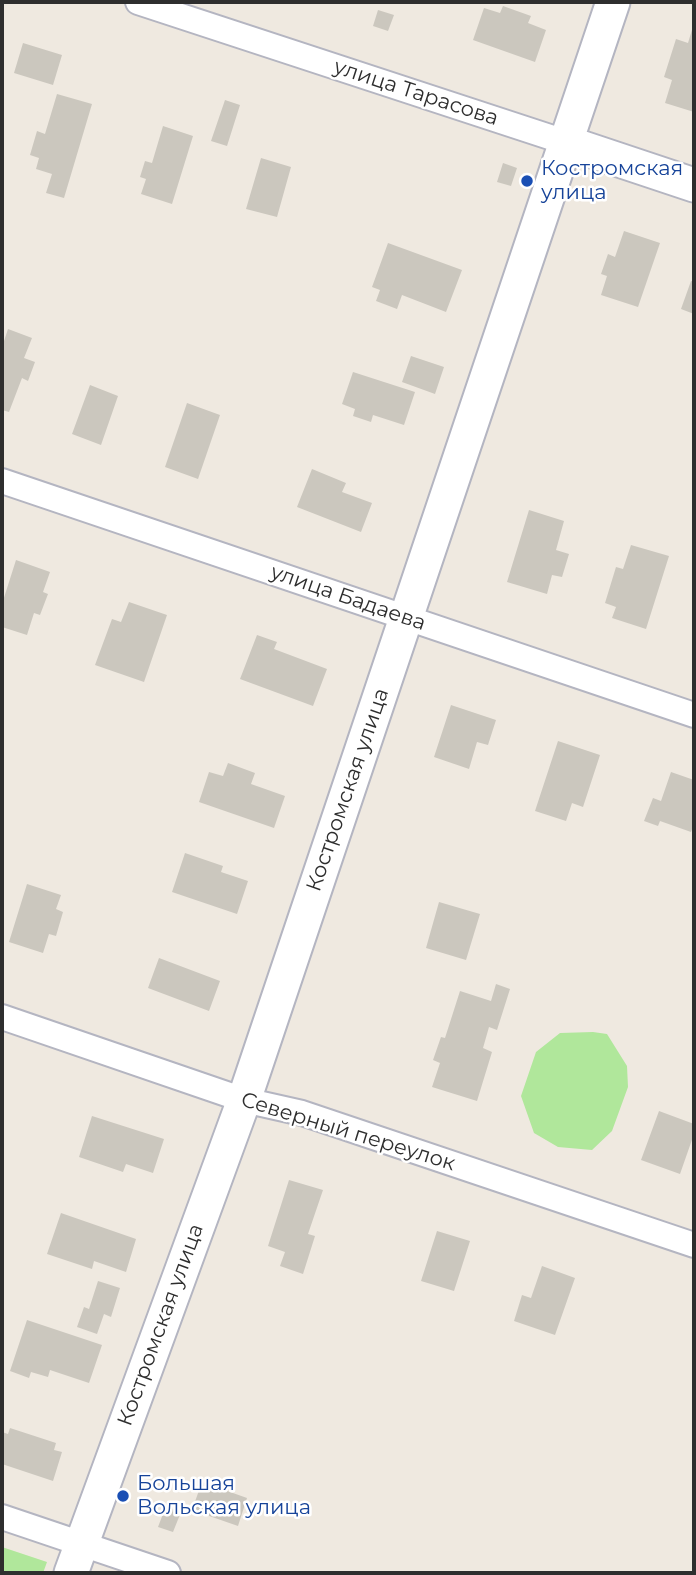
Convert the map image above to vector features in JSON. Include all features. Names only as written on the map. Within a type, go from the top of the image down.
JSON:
[{"type":"street","name":"улица Тарасова","points":[[138,2],[694,185]]},
{"type":"street","name":"Костромская улица","points":[[76,1558],[244,1100],[612,2]]},
{"type":"street","name":"улица Бадаева","points":[[2,481],[694,715]]},
{"type":"street","name":"Северный переулок","points":[[2,1017],[244,1100],[302,1113],[694,1245]]},
{"type":"street","points":[[2,1517],[76,1558],[168,1573]]},
{"type":"green space","points":[[560,1033],[607,1034],[627,1066],[628,1087],[612,1131],[592,1150],[558,1147],[534,1133],[521,1096],[536,1052]]},
{"type":"green space","points":[[2,1547],[47,1562],[43,1573],[2,1573]]},
{"type":"building","points":[[503,6],[531,16],[528,23],[546,30],[535,62],[473,40],[484,8],[500,13]]},
{"type":"building","points":[[378,10],[394,15],[388,31],[373,26]]},
{"type":"building","points":[[694,23],[694,112],[665,103],[672,80],[664,77],[676,39],[688,43]]},
{"type":"building","points":[[23,43],[62,55],[53,85],[14,73]]},
{"type":"building","points":[[57,94],[92,104],[64,198],[46,193],[52,174],[36,169],[39,158],[30,155],[37,131],[45,134]]},
{"type":"building","points":[[225,100],[240,105],[227,146],[211,141]]},
{"type":"building","points":[[163,126],[193,136],[172,204],[141,194],[146,179],[140,177],[145,161],[152,163]]},
{"type":"building","points":[[261,158],[291,167],[277,217],[246,209]]},
{"type":"building","points":[[503,163],[517,168],[511,186],[497,182]]},
{"type":"building","points":[[624,231],[660,243],[638,307],[601,295],[607,276],[601,274],[608,254],[615,257]]},
{"type":"building","points":[[388,243],[462,270],[446,312],[402,295],[397,309],[376,301],[380,290],[372,287]]},
{"type":"building","points":[[691,281],[694,282],[694,314],[681,309]]},
{"type":"building","points":[[8,329],[32,338],[24,358],[35,362],[28,381],[22,378],[9,412],[2,410],[2,347]]},
{"type":"building","points":[[411,356],[444,367],[435,394],[402,382]]},
{"type":"building","points":[[353,372],[415,392],[404,425],[373,415],[371,422],[353,416],[355,409],[342,404]]},
{"type":"building","points":[[90,385],[118,396],[101,445],[72,434]]},
{"type":"building","points":[[187,403],[220,415],[198,479],[165,467]]},
{"type":"building","points":[[312,469],[346,483],[342,492],[372,503],[361,532],[297,507]]},
{"type":"building","points":[[529,510],[564,521],[556,550],[569,554],[562,577],[552,575],[547,594],[507,582]]},
{"type":"building","points":[[631,545],[669,556],[646,629],[612,618],[616,607],[605,603],[616,567],[623,569]]},
{"type":"building","points":[[16,560],[50,572],[43,592],[48,594],[40,615],[34,613],[27,635],[2,627],[2,604]]},
{"type":"building","points":[[129,602],[167,615],[144,682],[95,665],[112,619],[121,622]]},
{"type":"building","points":[[257,635],[277,642],[274,649],[327,669],[313,706],[240,679]]},
{"type":"building","points":[[451,705],[496,720],[488,745],[477,742],[469,769],[434,757]]},
{"type":"building","points":[[558,741],[600,755],[583,807],[572,803],[566,821],[535,811]]},
{"type":"building","points":[[228,763],[255,773],[251,784],[285,796],[274,828],[199,802],[209,772],[223,776]]},
{"type":"building","points":[[671,772],[694,780],[694,824],[691,832],[660,821],[658,826],[644,821],[653,798],[661,801]]},
{"type":"building","points":[[185,853],[223,866],[221,872],[248,881],[237,914],[172,892]]},
{"type":"building","points":[[27,884],[61,895],[56,909],[63,912],[56,936],[49,934],[43,953],[9,942]]},
{"type":"building","points":[[439,902],[480,914],[466,960],[426,948]]},
{"type":"building","points":[[159,958],[220,981],[209,1011],[148,988]]},
{"type":"building","points":[[496,984],[510,989],[497,1030],[489,1027],[483,1048],[492,1052],[477,1101],[432,1087],[440,1063],[433,1060],[441,1037],[445,1038],[460,991],[491,1001]]},
{"type":"building","points":[[659,1111],[694,1124],[694,1134],[680,1174],[641,1160]]},
{"type":"building","points":[[92,1116],[164,1139],[153,1173],[126,1164],[123,1172],[79,1157]]},
{"type":"building","points":[[289,1180],[323,1190],[308,1234],[315,1236],[303,1274],[280,1266],[285,1252],[268,1246]]},
{"type":"building","points":[[61,1213],[136,1239],[126,1272],[94,1261],[92,1269],[47,1254]]},
{"type":"building","points":[[437,1231],[470,1241],[454,1291],[421,1281]]},
{"type":"building","points":[[542,1266],[575,1278],[555,1335],[514,1321],[522,1295],[531,1298]]},
{"type":"building","points":[[98,1281],[120,1288],[111,1317],[104,1314],[97,1334],[77,1327],[84,1307],[89,1309]]},
{"type":"building","points":[[27,1320],[102,1345],[89,1383],[50,1370],[48,1377],[31,1372],[29,1378],[10,1371]]},
{"type":"building","points":[[10,1428],[56,1443],[54,1450],[62,1452],[53,1481],[2,1464],[2,1432],[8,1434]]},
{"type":"building","points":[[202,1482],[247,1498],[238,1526],[192,1510]]},
{"type":"building","points":[[166,1506],[181,1512],[173,1532],[158,1527]]},
{"type":"place","name":"Костромская улица","points":[[527,181]]},
{"type":"place","name":"Большая Вольская улица","points":[[123,1496]]}]
